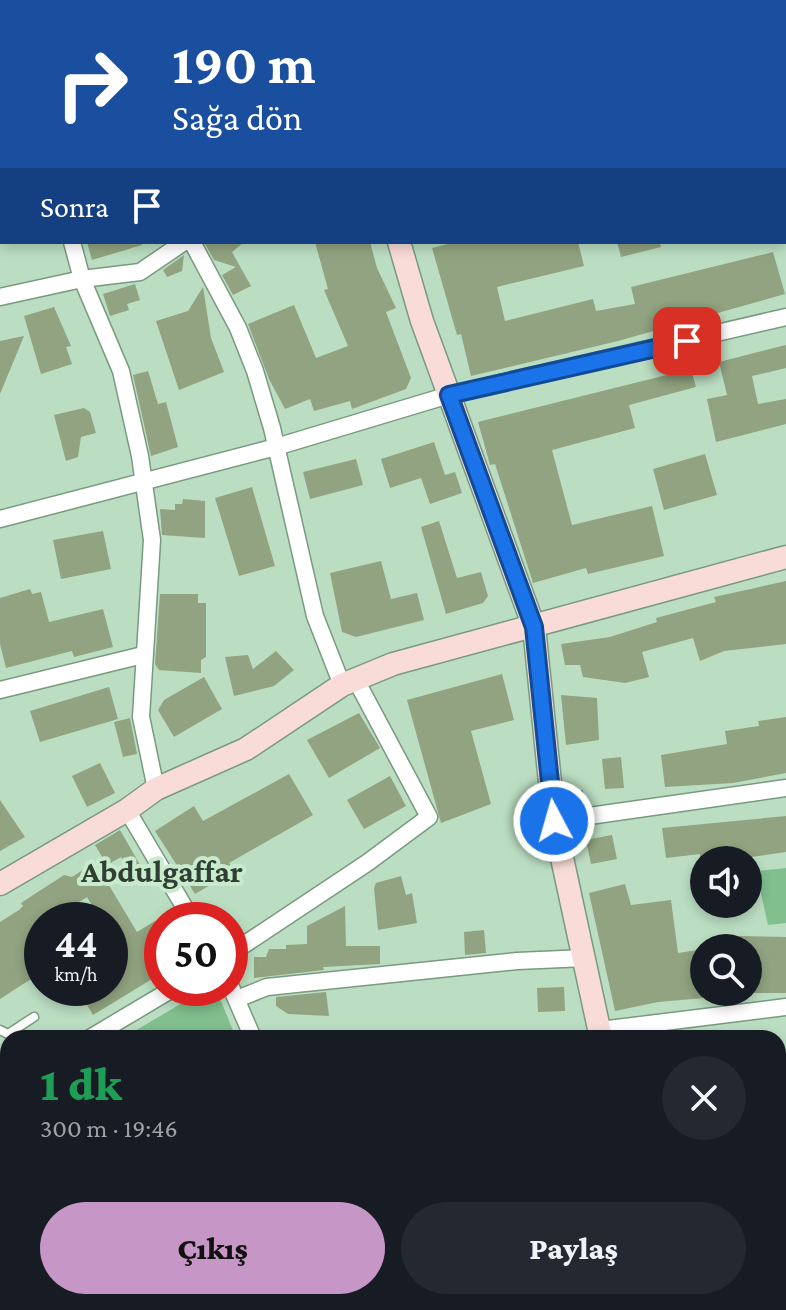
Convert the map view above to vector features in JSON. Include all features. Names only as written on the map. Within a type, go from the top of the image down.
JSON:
[{"type":"main road","points":[[400,244],[449,395],[534,627],[554,821],[599,1030]]},
{"type":"main road","points":[[0,884],[127,810],[156,789],[246,749],[349,682],[393,664],[534,627],[626,598],[786,557]]},
{"type":"street","points":[[73,244],[82,279],[121,371],[144,481],[152,540],[141,717],[156,789]]},
{"type":"street","points":[[0,297],[82,279],[140,272],[181,244]]},
{"type":"street","points":[[193,244],[238,328],[276,447],[315,616],[349,682],[429,817],[367,863],[248,942]]},
{"type":"street","points":[[0,519],[276,447],[449,395],[786,317]]},
{"type":"street","points":[[0,690],[143,655]]},
{"type":"street","points":[[554,821],[786,788]]},
{"type":"street","points":[[127,810],[181,902]]},
{"type":"street","points":[[248,990],[517,961],[586,958]]},
{"type":"street","points":[[103,1030],[144,1006]]},
{"type":"street","points":[[239,1006],[250,1030]]},
{"type":"street","points":[[628,1030],[786,1007]]},
{"type":"lane","points":[[14,1030],[34,1017]]},
{"type":"green space","points":[[786,868],[786,923],[768,925],[762,898],[762,870]]},
{"type":"green space","points":[[177,1006],[223,1006],[233,1030],[137,1030]]},
{"type":"building","points":[[88,244],[142,245],[92,260]]},
{"type":"building","points":[[205,244],[242,244],[232,252],[251,286],[233,295],[222,275],[236,267],[214,260]]},
{"type":"building","points":[[316,244],[371,244],[377,268],[396,308],[386,312],[411,378],[406,389],[352,409],[350,401],[314,411],[310,399],[285,409],[269,379],[248,324],[294,305],[316,358],[348,346],[324,290],[328,289]]},
{"type":"building","points":[[448,244],[578,244],[584,266],[497,287],[505,321],[593,299],[596,311],[635,304],[631,287],[773,252],[785,294],[618,341],[471,376],[461,334],[457,335],[432,248]]},
{"type":"building","points":[[618,244],[660,244],[661,247],[621,257]]},
{"type":"building","points":[[184,255],[182,271],[167,277],[163,270]]},
{"type":"building","points":[[135,284],[140,300],[127,304],[129,310],[110,316],[103,294]]},
{"type":"building","points":[[203,287],[211,338],[224,372],[179,390],[156,321],[188,311]]},
{"type":"building","points":[[54,307],[71,346],[66,347],[72,364],[41,374],[24,316]]},
{"type":"building","points":[[24,336],[0,394],[0,341]]},
{"type":"building","points":[[786,345],[786,368],[752,376],[758,404],[786,399],[786,424],[716,442],[707,399],[727,395],[719,362]]},
{"type":"building","points":[[691,369],[696,387],[629,405],[635,428],[552,450],[572,525],[652,506],[664,556],[588,574],[586,568],[533,583],[495,464],[490,465],[478,422]]},
{"type":"building","points":[[148,371],[158,404],[166,402],[178,447],[151,456],[133,375]]},
{"type":"building","points":[[84,408],[90,412],[96,433],[81,437],[78,457],[66,461],[54,415]]},
{"type":"building","points":[[434,442],[445,475],[455,472],[462,493],[430,504],[421,478],[390,488],[381,459]]},
{"type":"building","points":[[705,454],[717,495],[664,510],[653,469]]},
{"type":"building","points":[[356,459],[363,485],[310,499],[303,472]]},
{"type":"building","points":[[252,487],[275,566],[239,576],[215,498]]},
{"type":"building","points":[[183,499],[205,501],[205,538],[162,535],[160,509],[175,510],[175,504],[182,504]]},
{"type":"building","points":[[439,521],[457,578],[481,572],[488,596],[483,603],[446,614],[421,527]]},
{"type":"building","points":[[103,531],[111,569],[61,579],[53,540]]},
{"type":"building","points":[[381,561],[391,599],[417,593],[424,620],[356,637],[342,632],[330,573]]},
{"type":"building","points":[[786,581],[786,644],[724,651],[700,661],[693,638],[642,652],[649,677],[625,683],[583,677],[580,665],[565,665],[561,644],[610,637],[657,622],[656,618],[716,602],[714,597]]},
{"type":"building","points":[[30,589],[32,594],[41,592],[49,622],[103,609],[113,647],[74,657],[72,651],[6,668],[0,644],[0,598]]},
{"type":"building","points":[[160,594],[198,594],[198,603],[206,603],[206,657],[201,660],[201,673],[159,670],[155,664]]},
{"type":"building","points":[[276,651],[294,670],[274,686],[234,696],[225,657],[248,655],[253,669]]},
{"type":"building","points":[[502,674],[514,720],[471,731],[491,804],[441,823],[407,700]]},
{"type":"building","points":[[204,677],[222,709],[174,737],[158,710],[164,700]]},
{"type":"building","points":[[109,687],[118,719],[40,742],[30,711]]},
{"type":"building","points":[[561,695],[597,698],[599,740],[566,745]]},
{"type":"building","points":[[359,713],[380,748],[329,778],[307,740]]},
{"type":"building","points":[[786,717],[786,773],[733,783],[665,787],[661,755],[727,744],[725,731],[759,726],[758,721]]},
{"type":"building","points":[[130,718],[137,754],[123,757],[114,722]]},
{"type":"building","points":[[621,757],[624,788],[605,789],[602,759]]},
{"type":"building","points":[[100,763],[115,793],[87,807],[72,776]]},
{"type":"building","points":[[289,774],[313,815],[229,863],[234,871],[195,894],[155,831],[194,806],[203,821]]},
{"type":"building","points":[[390,776],[406,806],[364,829],[347,800]]},
{"type":"building","points":[[583,790],[585,806],[567,808],[565,792]]},
{"type":"building","points":[[0,800],[25,837],[0,851]]},
{"type":"building","points":[[786,816],[786,852],[762,855],[762,846],[690,846],[690,855],[666,858],[662,828]]},
{"type":"building","points":[[120,830],[143,870],[132,876],[121,857],[107,865],[95,845]]},
{"type":"building","points":[[612,835],[617,859],[591,864],[586,840]]},
{"type":"building","points":[[95,862],[119,902],[90,902],[87,897],[79,902],[24,902],[24,984],[0,999],[0,922],[19,910],[23,906],[21,903],[64,875],[72,877]]},
{"type":"building","points":[[401,876],[406,895],[412,893],[417,923],[378,930],[376,883]]},
{"type":"building","points":[[625,884],[631,905],[671,900],[678,953],[690,951],[690,999],[615,1011],[589,893]]},
{"type":"building","points":[[345,906],[346,946],[380,946],[380,964],[323,967],[324,970],[254,978],[254,957],[266,957],[269,949],[307,944],[307,926]]},
{"type":"building","points":[[128,917],[137,932],[144,928],[144,984],[128,994]]},
{"type":"building","points":[[484,930],[486,953],[465,955],[464,932]]},
{"type":"building","points":[[762,936],[786,937],[786,993],[762,993]]},
{"type":"building","points":[[564,987],[565,1011],[538,1012],[537,988]]},
{"type":"building","points":[[326,992],[329,1016],[288,1014],[276,1006],[276,997]]},
{"type":"building","points":[[88,1006],[108,1006],[93,1015]]},
{"type":"district","name":"Abdulgaffar","points":[[162,871]]},
{"type":"route","points":[[554,821],[534,627],[449,395],[687,341]]}]
